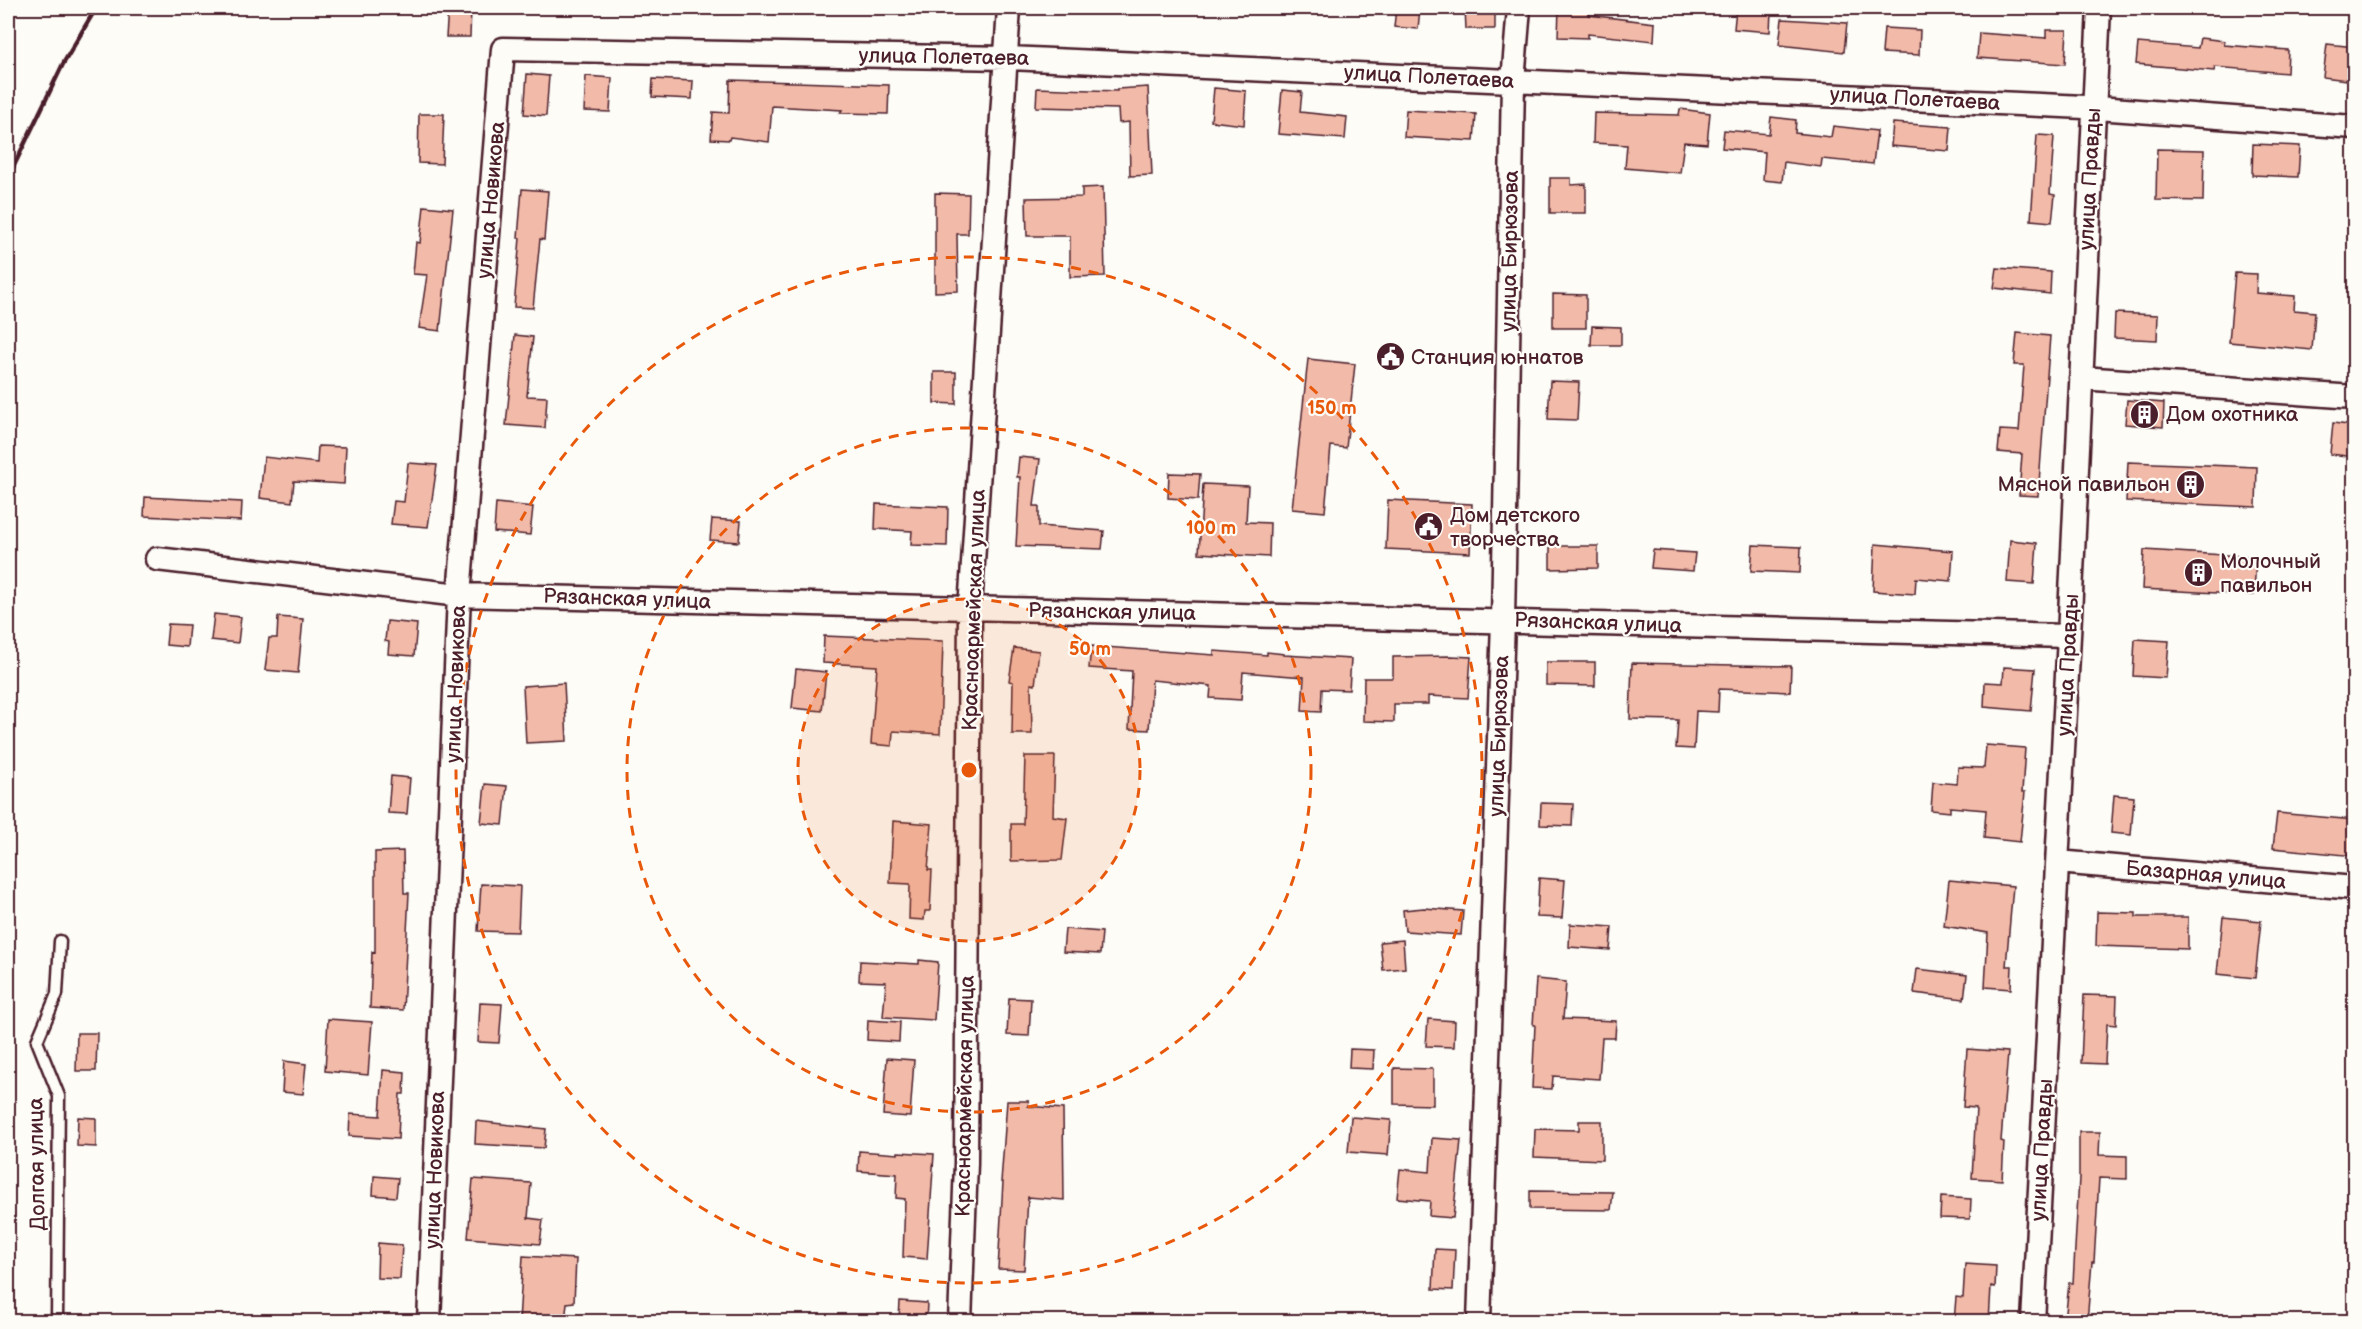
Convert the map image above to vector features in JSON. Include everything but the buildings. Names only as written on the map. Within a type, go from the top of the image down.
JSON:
[{"type":"street","name":"Красноармейская улица","points":[[960,1322],[966,1163],[970,609],[1008,58],[1009,8]]},
{"type":"street","name":"улица Бирюзова","points":[[1479,1322],[1503,621],[1513,81],[1519,8]]},
{"type":"street","name":"улица Правды","points":[[2033,1322],[2058,862],[2099,8]]},
{"type":"street","name":"улица Полетаева","points":[[503,49],[1008,58],[2093,107],[2355,127]]},
{"type":"street","name":"улица Новикова","points":[[429,1322],[459,595],[503,49]]},
{"type":"street","points":[[2081,378],[2355,397]]},
{"type":"street","name":"Рязанская улица","points":[[157,560],[459,595],[2069,636]]},
{"type":"street","name":"Базарная улица","points":[[2058,862],[2355,888]]},
{"type":"lane","name":"Долгая улица","points":[[57,1322],[59,1096],[37,1041],[57,994],[60,941]]},
{"type":"water","points":[[8,1208],[14,1216],[8,1247]]},
{"type":"railway","points":[[8,178],[63,64],[96,8]]},
{"type":"place","name":"Станция юннатов","points":[[1390,357]]},
{"type":"place","name":"Дом охотника","points":[[2145,414]]},
{"type":"place","name":"Мясной павильон","points":[[2191,484]]},
{"type":"place","name":"Дом детского творчества","points":[[1429,527]]},
{"type":"place","name":"Молочный павильон","points":[[2199,573]]}]
